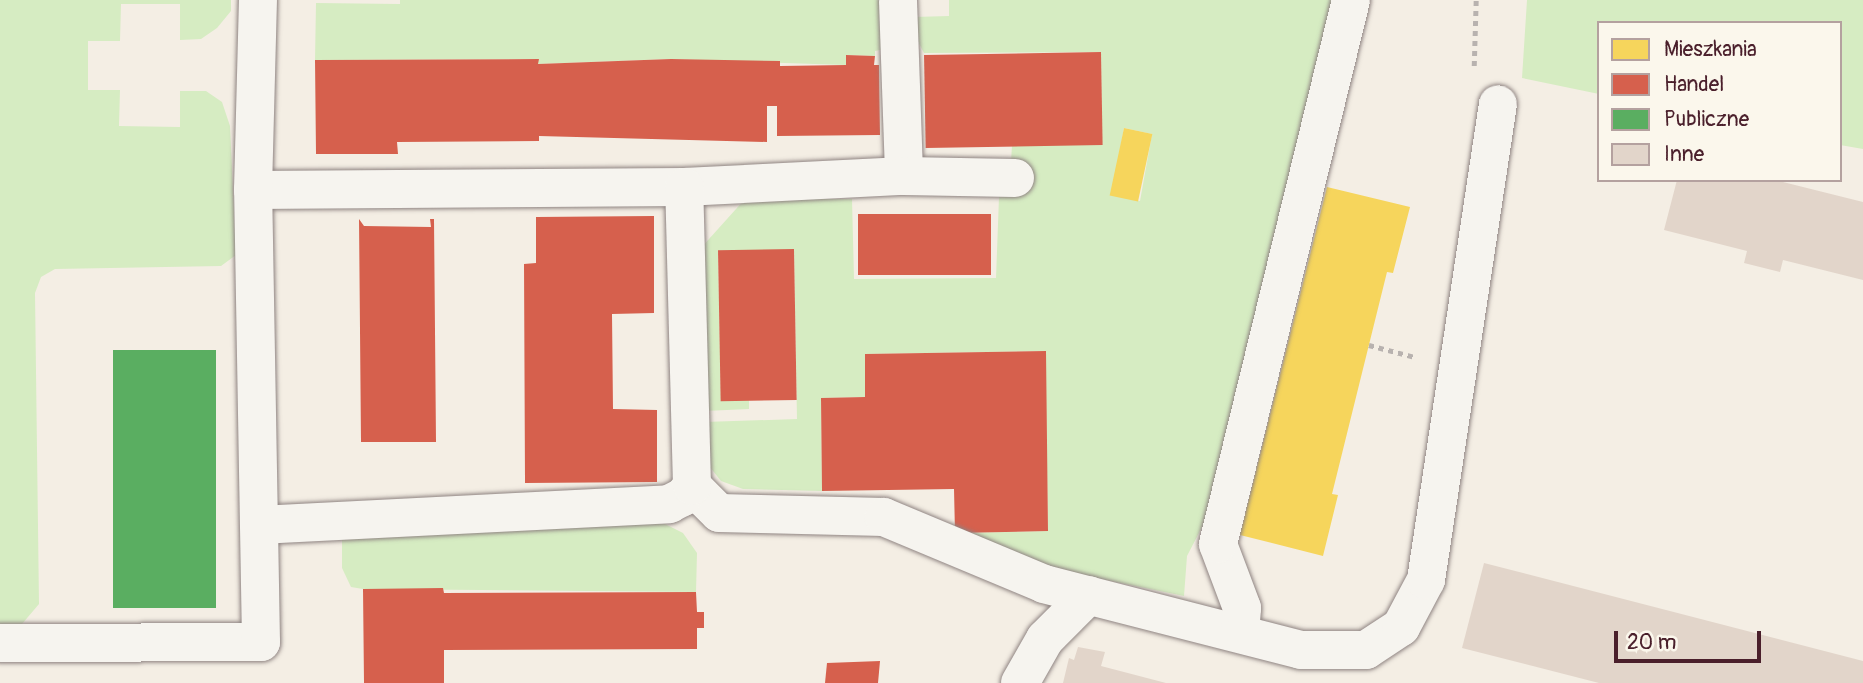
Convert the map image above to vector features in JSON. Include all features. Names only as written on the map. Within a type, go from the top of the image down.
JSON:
[{"type":"lane","points":[[0,643],[261,642],[253,190],[258,0]]},
{"type":"lane","points":[[1240,632],[1241,608],[1218,544],[1351,0]]},
{"type":"lane","points":[[898,1],[904,176]]},
{"type":"lane","points":[[692,486],[719,513],[884,517],[1044,584],[1240,632],[1301,650],[1366,650],[1401,627],[1426,580],[1486,91]]},
{"type":"lane","points":[[253,190],[684,187],[904,176],[1015,178]]},
{"type":"lane","points":[[259,525],[669,505],[683,498],[692,486],[684,187]]},
{"type":"lane","points":[[1020,683],[1045,639],[1088,595]]},
{"type":"path","points":[[1476,0],[1486,91]]},
{"type":"green space","points":[[0,0],[231,0],[231,11],[217,28],[201,39],[180,40],[180,4],[121,4],[120,41],[88,41],[88,90],[120,90],[119,126],[180,127],[180,91],[206,91],[222,102],[230,126],[236,255],[221,266],[55,269],[41,277],[35,293],[39,604],[22,624],[0,629]]},
{"type":"green space","points":[[400,0],[876,0],[884,1],[885,49],[875,51],[875,56],[847,55],[846,65],[670,59],[538,64],[538,59],[315,60],[316,3],[400,4]]},
{"type":"green space","points":[[949,0],[1338,0],[1213,506],[1187,556],[1184,596],[1052,569],[955,533],[1048,531],[1045,351],[865,354],[865,397],[821,398],[822,491],[743,489],[721,481],[709,466],[704,422],[797,419],[794,250],[718,251],[721,400],[749,400],[749,409],[705,411],[700,249],[745,199],[852,199],[854,279],[996,278],[999,197],[1009,197],[1012,145],[1102,145],[1101,52],[924,53],[914,34],[914,17],[949,16]],"holes":[[[1124,128],[1152,134],[1140,201],[1112,195]]]},
{"type":"green space","points":[[1527,0],[1863,0],[1863,149],[1842,145],[1842,21],[1597,21],[1597,94],[1522,78]]},
{"type":"green space","points":[[665,524],[683,533],[697,553],[696,592],[363,589],[351,587],[342,568],[342,537],[352,526]]},
{"type":"building: Mieszkania","points":[[1124,128],[1152,134],[1138,202],[1110,195]]},
{"type":"building: Mieszkania","points":[[1327,187],[1410,207],[1393,273],[1387,272],[1332,494],[1338,495],[1323,556],[1240,535]]},
{"type":"building: Handel","points":[[1101,52],[1103,145],[926,148],[924,55]]},
{"type":"building: Handel","points":[[846,55],[875,56],[874,65],[879,65],[880,135],[777,136],[777,106],[767,106],[767,142],[539,136],[539,141],[397,142],[398,154],[316,154],[315,60],[539,59],[538,64],[671,59],[780,61],[780,66],[846,65]]},
{"type":"building: Handel","points":[[858,214],[991,214],[991,275],[858,275]]},
{"type":"building: Handel","points":[[654,216],[654,313],[612,314],[613,409],[657,410],[657,482],[525,483],[524,264],[536,263],[536,217]]},
{"type":"building: Handel","points":[[359,219],[364,226],[431,227],[430,219],[434,219],[436,442],[361,442]]},
{"type":"building: Handel","points":[[794,249],[797,400],[721,401],[718,250]]},
{"type":"building: Handel","points":[[1046,351],[1048,531],[955,533],[954,489],[822,491],[821,398],[865,397],[865,354]]},
{"type":"building: Handel","points":[[443,588],[444,593],[696,592],[697,612],[704,612],[704,628],[697,628],[697,649],[444,650],[444,683],[364,683],[363,589]]},
{"type":"building: Handel","points":[[880,661],[878,683],[825,683],[827,663]]},
{"type":"building: Publiczne","points":[[113,350],[216,350],[216,608],[113,608]]},
{"type":"building: Inne","points":[[1676,182],[1783,182],[1863,202],[1863,280],[1783,260],[1780,272],[1744,263],[1747,251],[1664,230]]},
{"type":"building: Inne","points":[[1484,563],[1863,661],[1863,683],[1599,683],[1462,648]]},
{"type":"building: Inne","points":[[1078,647],[1105,652],[1101,666],[1166,683],[1063,683],[1069,658],[1074,660]]}]
